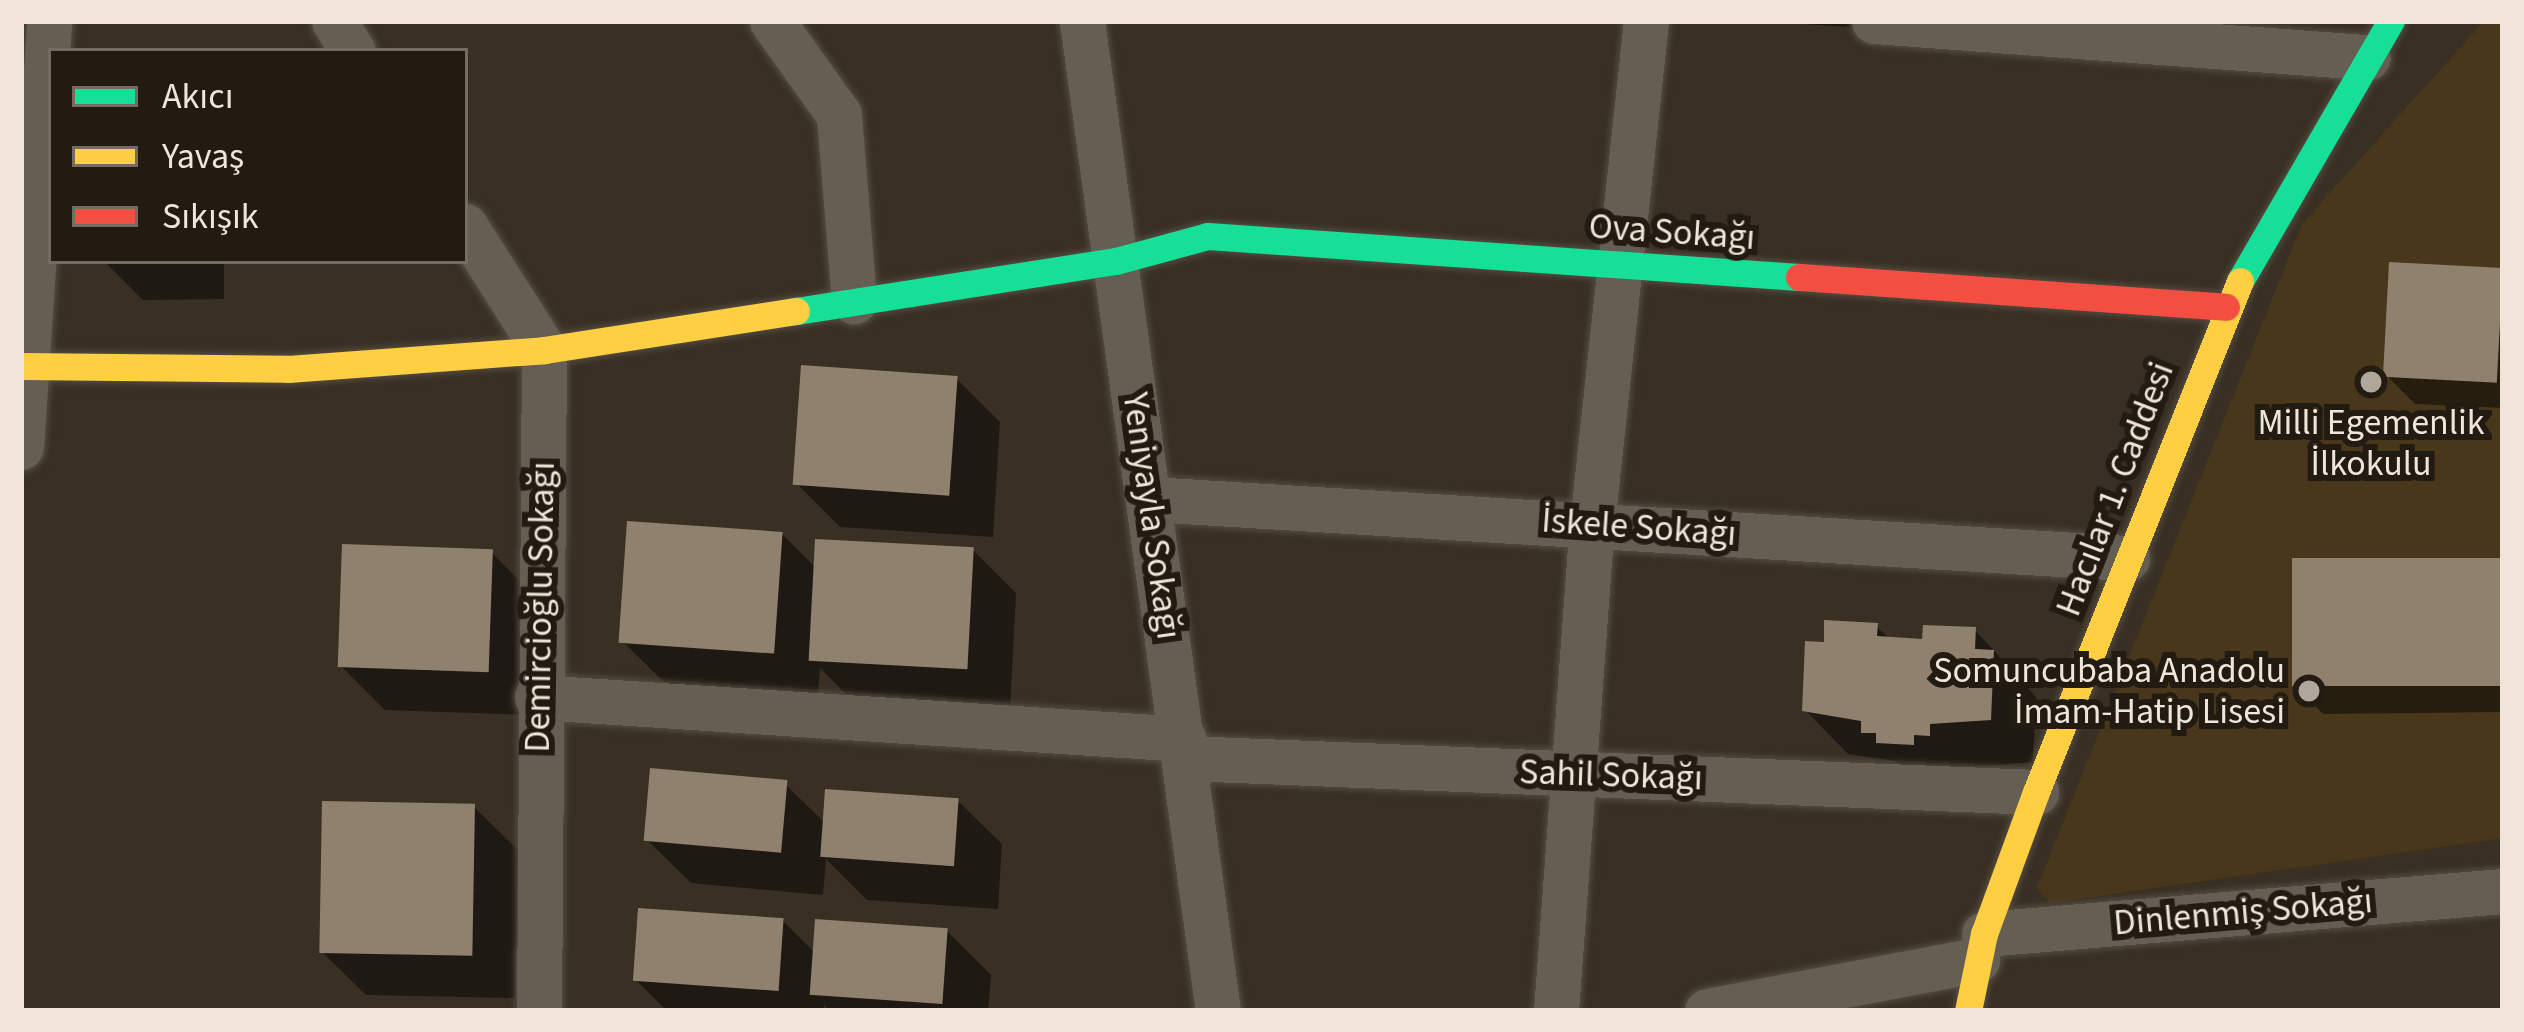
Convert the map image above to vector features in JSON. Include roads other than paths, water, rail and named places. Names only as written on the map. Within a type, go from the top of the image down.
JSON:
[{"type":"street","points":[[21,447],[49,21]]},
{"type":"street","points":[[334,21],[351,48]]},
{"type":"street","points":[[772,21],[839,115],[854,301]]},
{"type":"street","name":"Yeniyayla Sokağı","points":[[1082,21],[1219,1011]]},
{"type":"street","points":[[1556,1011],[1592,524],[1624,265],[1646,21]]},
{"type":"street","points":[[1874,21],[2380,39]]},
{"type":"street","name":"Hacılar 1. Caddesi","points":[[1968,1011],[1980,947],[2036,792],[2226,307],[2380,39]]},
{"type":"street","points":[[468,231],[544,350]]},
{"type":"street","name":"Ova Sokağı","points":[[24,366],[288,369],[544,350],[1116,261],[1208,236],[2226,307]]},
{"type":"street","name":"Demircioğlu Sokağı","points":[[539,1011],[537,697],[544,350]]},
{"type":"street","name":"İskele Sokağı","points":[[1150,499],[2127,558]]},
{"type":"street","name":"Sahil Sokağı","points":[[537,697],[1574,773],[2036,792]]},
{"type":"street","name":"Dinlenmiş Sokağı","points":[[1707,1011],[1980,947],[2503,891]]},
{"type":"place","name":"Milli Egemenlik İlkokulu","points":[[2371,382]]},
{"type":"place","name":"Somuncubaba Anadolu İmam-Hatip Lisesi","points":[[2309,691]]}]
